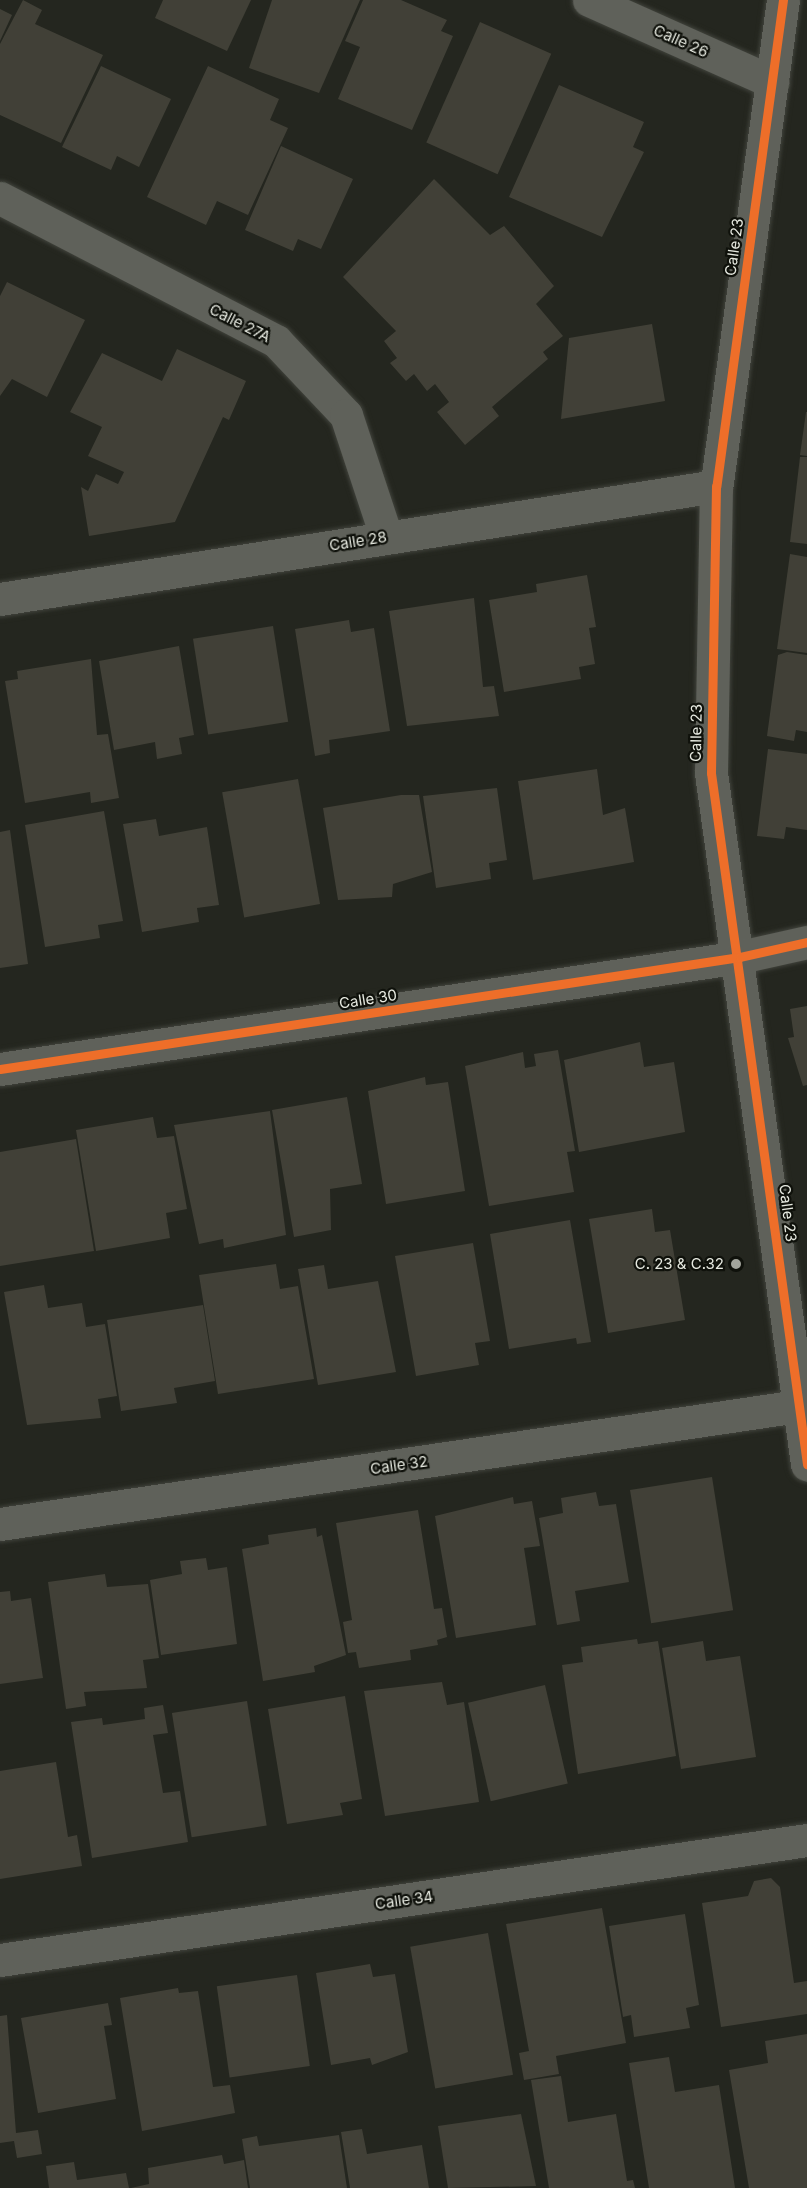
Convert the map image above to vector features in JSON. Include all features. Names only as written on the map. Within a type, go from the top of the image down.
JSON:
[{"type":"street","name":"Calle 26","points":[[589,0],[772,82]]},
{"type":"street","name":"Calle 23","points":[[783,0],[716,486],[711,773],[740,957],[807,1464]]},
{"type":"street","name":"Calle 27A","points":[[0,198],[276,341],[346,415],[386,536]]},
{"type":"street","name":"Calle 28","points":[[0,598],[716,486]]},
{"type":"street","name":"Calle 30","points":[[0,1069],[740,957],[807,942]]},
{"type":"street","name":"Calle 32","points":[[0,1524],[798,1406]]},
{"type":"street","name":"Calle 34","points":[[0,1960],[807,1840]]},
{"type":"building","points":[[23,0],[42,10],[35,24],[103,55],[61,143],[0,115],[0,44]]},
{"type":"building","points":[[163,0],[251,0],[227,51],[155,18]]},
{"type":"building","points":[[272,0],[360,0],[319,93],[249,68]]},
{"type":"building","points":[[363,0],[401,0],[447,20],[441,31],[453,36],[412,130],[338,99],[360,47],[345,41]]},
{"type":"building","points":[[0,9],[12,15],[0,41]]},
{"type":"building","points":[[480,22],[551,54],[498,174],[426,143]]},
{"type":"building","points":[[101,66],[171,99],[139,167],[117,156],[111,170],[62,147]]},
{"type":"building","points":[[208,66],[279,99],[270,120],[288,128],[248,215],[217,201],[206,225],[147,197]]},
{"type":"building","points":[[559,85],[644,122],[633,147],[644,152],[602,237],[509,197]]},
{"type":"building","points":[[281,146],[353,179],[321,249],[298,239],[293,251],[245,230]]},
{"type":"building","points":[[434,179],[490,235],[504,226],[554,286],[536,304],[563,336],[543,352],[548,359],[492,407],[499,416],[465,445],[437,412],[449,402],[435,384],[427,391],[414,374],[406,381],[390,363],[397,358],[384,341],[396,331],[343,277]]},
{"type":"building","points":[[7,282],[85,320],[47,397],[12,379],[0,396],[0,296]]},
{"type":"building","points":[[652,324],[665,401],[561,419],[569,338]]},
{"type":"building","points":[[177,349],[246,381],[229,420],[223,417],[175,522],[89,536],[81,487],[88,491],[96,474],[118,484],[124,472],[88,456],[102,427],[70,412],[102,353],[162,381]]},
{"type":"building","points":[[807,412],[807,456],[800,455]]},
{"type":"building","points":[[800,457],[807,457],[807,544],[790,542]]},
{"type":"building","points":[[790,554],[807,557],[807,653],[777,649]]},
{"type":"building","points":[[587,575],[596,627],[589,628],[595,664],[579,667],[581,679],[504,692],[489,600],[537,592],[536,584]]},
{"type":"building","points":[[474,598],[483,687],[494,686],[499,716],[407,726],[389,611]]},
{"type":"building","points":[[349,620],[351,632],[374,628],[390,731],[329,740],[330,753],[315,756],[295,629]]},
{"type":"building","points":[[273,626],[288,722],[208,734],[193,639]]},
{"type":"building","points":[[179,646],[194,735],[179,738],[182,754],[157,759],[155,742],[114,750],[99,661]]},
{"type":"building","points":[[787,652],[807,655],[807,732],[796,730],[794,741],[767,736],[778,655]]},
{"type":"building","points":[[91,659],[97,735],[108,734],[119,798],[91,803],[90,792],[25,803],[5,681],[18,679],[17,671]]},
{"type":"building","points":[[768,749],[807,754],[807,830],[786,827],[784,839],[757,836]]},
{"type":"building","points":[[597,769],[603,815],[625,808],[634,862],[533,880],[518,781]]},
{"type":"building","points":[[298,779],[320,904],[244,917],[222,792]]},
{"type":"building","points":[[497,788],[507,860],[489,863],[491,879],[436,888],[423,796]]},
{"type":"building","points":[[401,795],[419,795],[432,872],[393,884],[392,897],[338,900],[323,808]]},
{"type":"building","points":[[104,811],[123,921],[98,925],[100,938],[45,947],[25,825]]},
{"type":"building","points":[[156,819],[159,836],[207,827],[219,905],[197,908],[199,922],[142,932],[123,824]]},
{"type":"building","points":[[10,830],[28,964],[0,968],[0,832]]},
{"type":"building","points":[[807,1006],[807,1085],[803,1086],[788,1038],[794,1037],[790,1009]]},
{"type":"building","points":[[640,1042],[644,1067],[674,1062],[685,1132],[579,1152],[564,1060]]},
{"type":"building","points":[[558,1050],[575,1151],[567,1152],[574,1192],[489,1206],[465,1066],[523,1052],[525,1068],[536,1066],[534,1054]]},
{"type":"building","points":[[425,1077],[426,1085],[448,1082],[465,1191],[386,1204],[368,1091]]},
{"type":"building","points":[[347,1097],[362,1184],[330,1189],[331,1230],[294,1237],[272,1110]]},
{"type":"building","points":[[270,1111],[286,1235],[224,1248],[223,1239],[199,1244],[174,1125]]},
{"type":"building","points":[[153,1117],[157,1138],[174,1136],[187,1209],[166,1213],[170,1238],[96,1251],[76,1130]]},
{"type":"building","points":[[76,1139],[94,1251],[0,1266],[0,1152]]},
{"type":"building","points":[[652,1209],[655,1232],[670,1230],[685,1320],[608,1333],[589,1219]]},
{"type":"building","points":[[570,1220],[591,1342],[577,1344],[576,1338],[509,1349],[490,1234]]},
{"type":"building","points":[[473,1243],[490,1341],[475,1343],[479,1365],[416,1376],[395,1256]]},
{"type":"building","points":[[276,1264],[280,1289],[298,1286],[314,1379],[218,1394],[199,1275]]},
{"type":"building","points":[[324,1265],[328,1289],[378,1281],[396,1372],[318,1385],[298,1269]]},
{"type":"building","points":[[44,1285],[48,1308],[82,1303],[86,1327],[105,1324],[117,1396],[98,1399],[101,1418],[27,1425],[4,1292]]},
{"type":"building","points":[[203,1305],[215,1381],[174,1388],[177,1403],[121,1411],[107,1320]]},
{"type":"building","points":[[712,1477],[733,1610],[651,1623],[630,1490]]},
{"type":"building","points":[[596,1492],[599,1506],[616,1504],[629,1582],[575,1591],[580,1621],[557,1625],[539,1518],[563,1513],[561,1498]]},
{"type":"building","points":[[513,1497],[514,1504],[532,1501],[540,1546],[524,1548],[536,1625],[456,1638],[435,1516]]},
{"type":"building","points":[[418,1510],[434,1609],[442,1608],[447,1637],[437,1640],[438,1645],[410,1650],[411,1660],[359,1668],[356,1652],[348,1653],[343,1622],[352,1620],[336,1523]]},
{"type":"building","points":[[316,1528],[317,1537],[322,1535],[346,1655],[314,1666],[315,1672],[263,1681],[242,1549],[269,1544],[268,1535]]},
{"type":"building","points":[[206,1558],[208,1570],[227,1567],[237,1644],[161,1655],[150,1580],[182,1574],[180,1561]]},
{"type":"building","points":[[105,1574],[107,1587],[148,1584],[159,1658],[143,1660],[147,1688],[84,1692],[86,1706],[66,1709],[48,1582]]},
{"type":"building","points":[[10,1591],[11,1601],[31,1598],[43,1678],[0,1684],[0,1592]]},
{"type":"building","points":[[637,1639],[638,1644],[658,1641],[676,1756],[578,1774],[562,1665],[583,1662],[581,1647]]},
{"type":"building","points":[[703,1641],[706,1661],[740,1656],[756,1757],[681,1769],[662,1648]]},
{"type":"building","points":[[442,1682],[447,1705],[464,1702],[479,1802],[385,1816],[364,1691]]},
{"type":"building","points":[[545,1685],[568,1783],[491,1801],[468,1703]]},
{"type":"building","points":[[345,1696],[362,1799],[340,1803],[343,1815],[287,1824],[268,1709]]},
{"type":"building","points":[[247,1701],[267,1825],[192,1837],[172,1713]]},
{"type":"building","points":[[163,1705],[168,1733],[153,1735],[163,1793],[180,1791],[188,1842],[92,1858],[71,1722],[102,1718],[103,1725],[145,1719],[144,1708]]},
{"type":"building","points":[[56,1762],[68,1837],[77,1835],[82,1866],[0,1879],[0,1771]]},
{"type":"building","points":[[771,1878],[780,1887],[794,1983],[807,1981],[807,2014],[721,2027],[702,1903],[748,1896],[754,1881]]},
{"type":"building","points":[[602,1908],[626,2043],[556,2056],[559,2074],[524,2080],[519,2053],[529,2051],[506,1924]]},
{"type":"building","points":[[685,1914],[699,2005],[686,2008],[690,2028],[634,2037],[631,2015],[623,2017],[609,1926]]},
{"type":"building","points":[[488,1933],[513,2075],[435,2089],[410,1947]]},
{"type":"building","points":[[370,1964],[373,1977],[395,1974],[408,2052],[372,2065],[370,2058],[331,2065],[316,1973]]},
{"type":"building","points":[[297,1975],[310,2066],[230,2077],[217,1986]]},
{"type":"building","points":[[178,1988],[179,1993],[198,1991],[213,2087],[230,2085],[235,2113],[142,2131],[120,1998]]},
{"type":"building","points":[[108,2003],[112,2025],[104,2026],[116,2099],[38,2113],[21,2018]]},
{"type":"building","points":[[7,2015],[16,2133],[38,2130],[42,2154],[17,2158],[14,2141],[0,2143],[0,2016]]},
{"type":"building","points":[[807,2034],[807,2188],[749,2188],[729,2070],[768,2063],[765,2041]]},
{"type":"building","points":[[669,2057],[675,2092],[719,2085],[735,2188],[649,2188],[629,2063]]},
{"type":"building","points":[[561,2076],[568,2122],[616,2114],[627,2181],[633,2180],[635,2188],[549,2188],[531,2080]]},
{"type":"building","points":[[521,2114],[536,2186],[448,2188],[438,2126]]},
{"type":"building","points":[[362,2129],[367,2154],[422,2145],[429,2188],[350,2188],[341,2132]]},
{"type":"building","points":[[339,2135],[347,2188],[250,2188],[242,2139],[257,2136],[259,2146]]},
{"type":"building","points":[[222,2155],[224,2164],[244,2160],[248,2188],[131,2188],[149,2184],[148,2168]]},
{"type":"building","points":[[74,2162],[77,2180],[126,2173],[129,2188],[49,2188],[46,2166]]},
{"type":"cycle path","points":[[783,0],[716,486],[711,773],[807,1464]]},
{"type":"cycle path","points":[[0,1069],[740,957],[807,942]]},
{"type":"place","name":"C. 23 & C.32","points":[[736,1264]]}]
